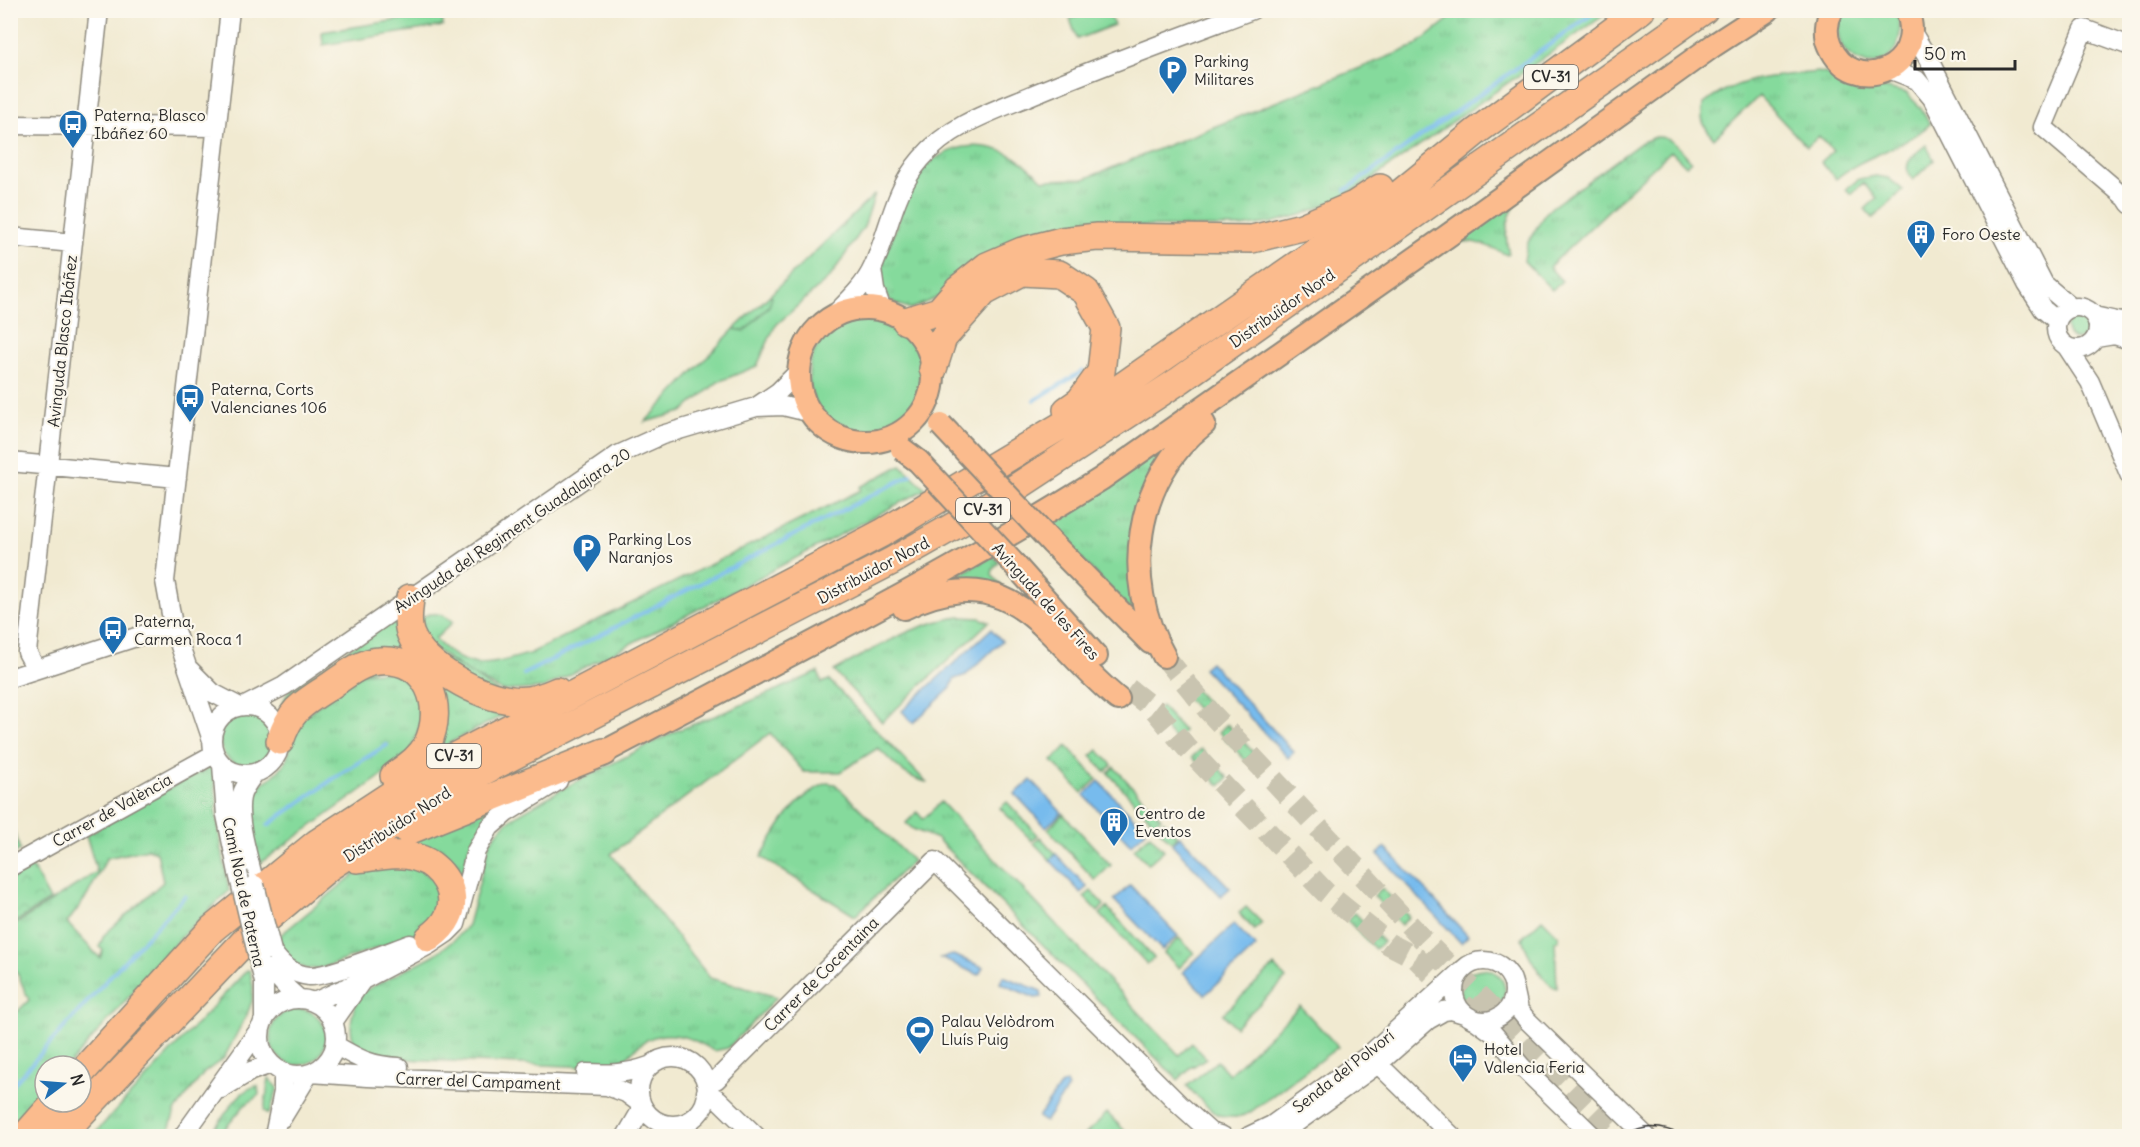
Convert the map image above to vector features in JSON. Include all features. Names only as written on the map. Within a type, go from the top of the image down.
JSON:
[{"type":"highway","name":"Distribuïdor Nord","points":[[93,1060],[212,929],[267,879],[317,843],[426,771],[882,533],[1091,408],[1402,192],[1477,131],[1641,10]]},
{"type":"highway","name":"Distribuïdor Nord","points":[[60,1137],[261,924],[329,867],[445,791],[892,561],[987,507],[1180,380],[1704,10]]},
{"type":"highway","points":[[906,321],[939,311],[958,289],[987,266],[1022,251],[1061,241],[1097,237],[1252,239],[1302,227],[1354,205],[1444,147],[1477,131]]},
{"type":"highway","points":[[933,369],[943,338],[984,292],[1022,272],[1059,274],[1086,292],[1106,328],[1101,372],[1080,401],[1013,446],[956,489]]},
{"type":"highway","points":[[410,598],[408,624],[410,633],[427,658],[452,677],[479,691],[513,700],[545,697],[611,663],[641,658]]},
{"type":"highway","points":[[267,879],[312,834],[416,760],[426,745],[433,726],[432,691],[417,672],[406,665],[378,660],[359,667],[298,706],[286,723],[277,729]]},
{"type":"highway","points":[[232,956],[269,935],[357,859],[403,833],[604,752]]},
{"type":"highway","points":[[357,859],[396,855],[417,857],[434,864],[446,880],[452,899],[449,916],[440,929],[429,938]]},
{"type":"highway","points":[[25,1137],[45,1114]]},
{"type":"main road","points":[[604,752],[922,585],[1043,516],[1124,464],[1714,45],[1768,10]]},
{"type":"main road","points":[[1826,13],[1828,42],[1833,53],[1851,70],[1864,73],[1877,73],[1889,69],[1905,54],[1910,44],[1909,21]]},
{"type":"main road","points":[[859,307],[882,309],[906,321],[925,342],[933,369],[929,401],[911,426],[893,445],[855,442],[829,432],[808,412],[800,393],[798,372],[809,337],[836,313],[859,307]]},
{"type":"main road","points":[[929,401],[941,425],[1052,543],[1115,604],[1164,656],[1148,621],[1138,570],[1143,528],[1154,487],[1175,450],[1184,441],[1278,365],[1320,327]]},
{"type":"main road","name":"Avinguda de les Fires","points":[[808,646],[864,628],[912,604],[938,595],[963,592],[993,594],[1027,611],[1040,621],[1123,694],[1042,594],[918,461],[893,445]]},
{"type":"street","name":"Avinguda Blasco Ibáñez","points":[[36,669],[27,652],[99,10]]},
{"type":"street","name":"Camí Nou de Paterna","points":[[230,10],[165,581],[173,625],[225,783],[226,815],[244,869],[265,956],[272,970],[286,988],[306,1000]]},
{"type":"street","points":[[836,313],[860,289],[872,269],[906,179],[922,157],[954,129],[1095,69],[1252,10]]},
{"type":"street","points":[[1909,21],[2044,284],[2072,308]]},
{"type":"street","points":[[2130,46],[2084,29],[2043,127],[2126,198],[2130,204]]},
{"type":"street","points":[[1889,69],[1917,80],[1932,98],[2027,284],[2043,309],[2057,321]]},
{"type":"street","points":[[10,125],[217,127]]},
{"type":"street","points":[[10,237],[73,243]]},
{"type":"street","points":[[872,269],[875,290],[882,309]]},
{"type":"street","points":[[2130,324],[2094,316],[2084,309],[2072,308],[2063,312],[2057,321],[2056,331],[2090,382],[2130,476]]},
{"type":"street","points":[[2090,382],[2092,342],[2098,327],[2094,316]]},
{"type":"street","points":[[2067,347],[2077,349],[2114,335],[2130,340]]},
{"type":"street","name":"Avinguda del Regiment Guadalajara 20","points":[[756,407],[778,392],[798,372]]},
{"type":"street","name":"Avinguda del Regiment Guadalajara 20","points":[[242,706],[284,686],[618,454],[662,435],[756,407],[783,406],[808,412]]},
{"type":"street","points":[[10,462],[177,478]]},
{"type":"street","points":[[10,678],[173,625]]},
{"type":"street","points":[[186,667],[213,693],[242,706],[266,711],[277,729]]},
{"type":"street","points":[[242,706],[227,711],[213,728],[216,753],[232,771],[243,774],[255,773],[265,769],[278,752],[275,705],[284,686]]},
{"type":"street","points":[[183,1137],[278,1004],[306,1000],[362,981],[447,933],[456,924],[476,851],[490,827],[506,813],[604,752]]},
{"type":"street","name":"Carrer de València","points":[[10,867],[216,753]]},
{"type":"street","name":"Camí Nou de Paterna","points":[[244,869],[239,812],[241,796],[255,773]]},
{"type":"street","name":"Carrer de Cocentaina","points":[[706,1088],[935,861],[1179,1104],[1210,1132],[1223,1137]]},
{"type":"street","name":"Camí Nou de Paterna","points":[[244,869],[267,879],[263,1023]]},
{"type":"street","points":[[407,956],[429,938]]},
{"type":"street","points":[[265,956],[284,967],[308,976],[324,974],[429,938]]},
{"type":"street","points":[[1593,1137],[1522,1067],[1493,1033],[1469,1017],[1458,1006],[1454,994],[1455,981],[1459,973],[1474,962],[1497,963],[1506,971],[1514,987],[1519,1010],[1527,1020],[1646,1137]]},
{"type":"street","name":"Senda del Polvorí","points":[[1249,1137],[1262,1132],[1369,1055],[1459,973]]},
{"type":"street","points":[[333,1022],[362,981]]},
{"type":"street","points":[[1469,1017],[1491,1020],[1505,1012],[1514,996],[1514,987]]},
{"type":"street","points":[[217,1091],[251,1071],[277,1068],[292,1075],[310,1073],[325,1064],[335,1045],[336,1032],[328,1014],[306,1000]]},
{"type":"street","name":"Senda del Polvorí","points":[[1278,1137],[1378,1064],[1428,1020],[1444,1011],[1451,1010],[1469,1017]]},
{"type":"street","points":[[263,1023],[261,1047],[277,1068],[283,1092],[275,1132]]},
{"type":"street","name":"Carrer del Campament","points":[[335,1045],[378,1066],[615,1074],[631,1073],[649,1066]]},
{"type":"street","points":[[668,1057],[679,1057],[689,1060],[697,1067],[704,1076],[706,1088],[702,1109],[694,1118],[676,1130],[651,1118],[642,1105],[639,1086],[649,1066],[668,1057]]},
{"type":"street","points":[[1378,1064],[1452,1137]]},
{"type":"street","points":[[275,1132],[310,1073]]},
{"type":"street","name":"Carrer del Campament","points":[[310,1073],[607,1086],[626,1093],[642,1105]]},
{"type":"street","points":[[706,1088],[756,1137]]},
{"type":"street","points":[[626,1137],[642,1105]]},
{"type":"green space","points":[[1092,10],[1108,11],[1114,25],[1077,39],[1070,19]]},
{"type":"green space","points":[[1459,11],[1610,11],[1363,185],[1339,199],[1301,215],[1271,223],[1241,227],[1100,226],[911,309],[892,301],[884,293],[881,269],[910,188],[918,175],[939,156],[965,147],[993,148],[1017,158],[1043,180],[1084,179],[1415,46]]},
{"type":"green space","points":[[1845,11],[1896,12],[1900,29],[1899,38],[1897,46],[1886,59],[1868,64],[1846,52],[1838,32]]},
{"type":"green space","points":[[442,13],[443,26],[323,45],[322,32]]},
{"type":"green space","points":[[1818,72],[1860,88],[1887,88],[1906,93],[1921,108],[1930,124],[1908,140],[1859,164],[1836,179],[1821,162],[1833,151],[1819,136],[1807,147],[1759,96],[1714,139],[1705,127],[1702,118],[1704,104],[1731,87],[1758,79]]},
{"type":"green space","points":[[1656,137],[1671,141],[1691,161],[1686,166],[1671,151],[1549,267],[1562,281],[1552,290],[1524,261],[1527,244],[1544,215],[1642,142]]},
{"type":"green space","points":[[1926,145],[1934,160],[1913,180],[1907,169],[1908,165],[1913,156]]},
{"type":"green space","points":[[1876,176],[1888,178],[1903,190],[1873,218],[1865,209],[1877,198],[1863,183],[1851,194],[1846,189],[1859,179]]},
{"type":"green space","points":[[1530,187],[1509,217],[1506,234],[1509,254],[1475,243],[1455,243]]},
{"type":"green space","points":[[875,194],[864,227],[830,277],[775,326],[757,366],[718,382],[682,412],[645,422],[734,329],[745,331],[769,306],[772,297],[770,295]]},
{"type":"green space","points":[[770,295],[773,297],[769,306],[745,331],[734,329]]},
{"type":"green space","points":[[2077,317],[2087,324],[2088,328],[2081,338],[2077,339],[2067,332],[2066,328],[2073,318]]},
{"type":"green space","points":[[866,319],[888,324],[906,336],[918,354],[923,376],[918,398],[906,416],[888,428],[866,433],[844,428],[826,416],[814,398],[809,376],[814,354],[826,336],[844,324]]},
{"type":"green space","points":[[1156,454],[1160,458],[1139,619],[1048,524]]},
{"type":"green space","points":[[901,465],[926,489],[544,688],[502,691],[429,650],[419,619],[437,614],[453,622],[435,639],[458,658],[479,664],[529,654],[861,490],[860,487]]},
{"type":"green space","points":[[993,556],[999,562],[993,569],[992,575],[1005,590],[928,591]]},
{"type":"green space","points":[[398,616],[400,625],[519,707],[436,750],[404,656],[283,708],[282,705],[288,691]]},
{"type":"green space","points":[[961,617],[980,618],[989,622],[882,722],[834,671],[912,630]]},
{"type":"green space","points":[[398,671],[418,687],[424,714],[410,753],[256,866],[248,822],[247,801],[254,789],[273,776],[283,765],[290,746],[292,725],[362,673]]},
{"type":"green space","points":[[818,672],[822,683],[829,680],[926,782],[906,773],[878,748],[840,772],[804,772],[770,733],[611,854],[710,978],[777,997],[728,1048],[714,1051],[684,1037],[664,1035],[644,1042],[614,1068],[378,1058],[362,1050],[355,1043],[351,1028],[353,1012],[364,991],[434,955],[454,940],[468,925],[490,842],[512,818],[562,789],[676,731]]},
{"type":"green space","points":[[1188,682],[1210,706],[1202,714],[1179,690]]},
{"type":"green space","points":[[1161,706],[1184,731],[1175,739],[1152,714]]},
{"type":"green space","points":[[241,714],[251,714],[261,718],[268,725],[272,740],[268,755],[261,762],[251,766],[241,766],[231,762],[224,755],[220,745],[220,735],[224,725],[231,718]]},
{"type":"green space","points":[[1227,724],[1254,753],[1246,761],[1219,732]]},
{"type":"green space","points":[[1067,746],[1097,779],[1082,793],[1052,761]]},
{"type":"green space","points":[[1201,749],[1228,778],[1220,786],[1192,757]]},
{"type":"green space","points":[[1098,750],[1112,765],[1105,772],[1091,756]]},
{"type":"green space","points":[[1114,767],[1161,818],[1155,824],[1108,773]]},
{"type":"green space","points":[[209,768],[213,769],[216,813],[229,891],[186,932],[79,1054],[33,1054],[33,1105],[11,1130],[11,1018],[29,1000],[11,959],[11,927],[97,872],[86,835],[177,784]],"holes":[[[148,849],[157,852],[163,882],[104,935],[99,947],[103,950],[100,958],[67,923],[87,896],[107,858]]]},
{"type":"green space","points":[[827,783],[835,784],[913,861],[855,916],[761,857],[796,805],[805,796]]},
{"type":"green space","points":[[941,802],[1179,1055],[1192,1043],[1206,1058],[1193,1065],[1178,1080],[937,839],[913,829],[906,823],[917,812],[923,819]]},
{"type":"green space","points":[[1007,802],[1038,835],[1032,841],[1000,808]]},
{"type":"green space","points":[[494,807],[469,846],[460,890],[384,847],[400,838]]},
{"type":"green space","points":[[1063,814],[1111,865],[1095,880],[1048,829]]},
{"type":"green space","points":[[10,819],[20,850],[11,855],[10,855]]},
{"type":"green space","points":[[1164,821],[1178,836],[1171,842],[1157,827]]},
{"type":"green space","points":[[1150,835],[1164,850],[1148,864],[1134,849]]},
{"type":"green space","points":[[1040,837],[1056,854],[1050,860],[1034,843]]},
{"type":"green space","points":[[410,863],[436,881],[441,905],[426,927],[410,936],[322,968],[307,969],[280,958],[277,938],[357,872],[375,864]]},
{"type":"green space","points":[[32,867],[50,900],[11,925],[11,879]]},
{"type":"green space","points":[[1382,888],[1409,917],[1401,925],[1374,896]]},
{"type":"green space","points":[[1091,891],[1104,905],[1098,912],[1084,897]]},
{"type":"green space","points":[[1107,907],[1154,958],[1147,964],[1100,914]]},
{"type":"green space","points":[[1246,907],[1262,923],[1254,930],[1239,913]]},
{"type":"green space","points":[[1355,913],[1383,942],[1375,949],[1347,920]]},
{"type":"green space","points":[[1542,919],[1558,935],[1559,940],[1555,941],[1557,988],[1541,975],[1522,938]]},
{"type":"green space","points":[[1179,938],[1194,953],[1179,968],[1164,953]]},
{"type":"green space","points":[[1274,966],[1286,979],[1235,1027],[1223,1014]]},
{"type":"green space","points":[[1483,969],[1499,975],[1505,991],[1499,1007],[1483,1013],[1467,1007],[1461,991],[1467,975]]},
{"type":"green space","points":[[247,970],[250,971],[253,987],[248,1012],[224,1058],[204,1073],[175,1111],[167,1136],[92,1136]]},
{"type":"green space","points":[[1300,1006],[1338,1047],[1249,1113],[1239,1117],[1221,1116],[1207,1107],[1187,1086],[1217,1061],[1229,1074]]},
{"type":"green space","points":[[298,1009],[309,1011],[318,1017],[324,1026],[326,1037],[324,1048],[318,1057],[309,1063],[298,1065],[287,1063],[278,1057],[272,1048],[270,1037],[272,1026],[278,1017],[287,1011]]},
{"type":"green space","points":[[269,1078],[278,1088],[269,1114],[264,1111]]},
{"type":"green space","points":[[258,1086],[259,1095],[244,1106],[222,1132],[222,1136],[207,1136],[241,1094]]},
{"type":"green space","points":[[1107,1113],[1130,1136],[1084,1136]]},
{"type":"water","points":[[991,629],[1002,641],[966,675],[954,679],[950,689],[913,723],[902,711]]},
{"type":"water","points":[[1210,662],[1294,752],[1288,758],[1203,668]]},
{"type":"water","points":[[1031,780],[1062,813],[1046,827],[1015,794]]},
{"type":"water","points":[[1099,781],[1146,831],[1131,845],[1084,795]]},
{"type":"water","points":[[1180,836],[1230,888],[1221,896],[1172,844]]},
{"type":"water","points":[[1385,847],[1468,936],[1461,943],[1378,854]]},
{"type":"water","points":[[1056,854],[1087,887],[1081,893],[1050,860]]},
{"type":"water","points":[[1130,885],[1178,936],[1162,950],[1114,900]]},
{"type":"water","points":[[1234,924],[1256,947],[1205,995],[1183,972]]},
{"type":"water","points":[[953,955],[983,967],[979,975],[940,958]]},
{"type":"water","points":[[1003,976],[1041,991],[1042,997],[1035,998],[1000,983]]},
{"type":"water","points":[[1066,1083],[1068,1088],[1045,1122],[1038,1117],[1060,1086]]},
{"type":"waterway","points":[[1346,190],[1598,10]]},
{"type":"waterway","points":[[1035,400],[1083,371]]},
{"type":"waterway","points":[[524,674],[911,475]]},
{"type":"waterway","points":[[268,825],[340,774],[387,745]]},
{"type":"waterway","points":[[10,1088],[185,896]]},
{"type":"tunnel","points":[[1164,656],[1208,710],[1432,949],[1620,1136]]},
{"type":"tunnel","points":[[1128,689],[1155,710],[1187,748],[1326,893],[1389,944],[1416,958],[1485,1026]]},
{"type":"tram line","points":[[1626,1136],[1640,1129],[1654,1127],[1683,1136]]},
{"type":"place","name":"Parking Militares","points":[[1173,96]]},
{"type":"place","name":"Paterna, Blasco Ibáñez 60","points":[[73,150]]},
{"type":"place","name":"Foro Oeste","points":[[1921,260]]},
{"type":"place","name":"Paterna, Corts Valencianes 106","points":[[190,424]]},
{"type":"place","name":"Parking Los Naranjos","points":[[587,574]]},
{"type":"place","name":"Paterna, Carmen Roca 1","points":[[113,656]]},
{"type":"place","name":"Centro de Eventos","points":[[1114,848]]},
{"type":"place","name":"Palau Velòdrom Lluís Puig","points":[[920,1056]]},
{"type":"place","name":"Hotel Valencia Feria","points":[[1463,1084]]}]
